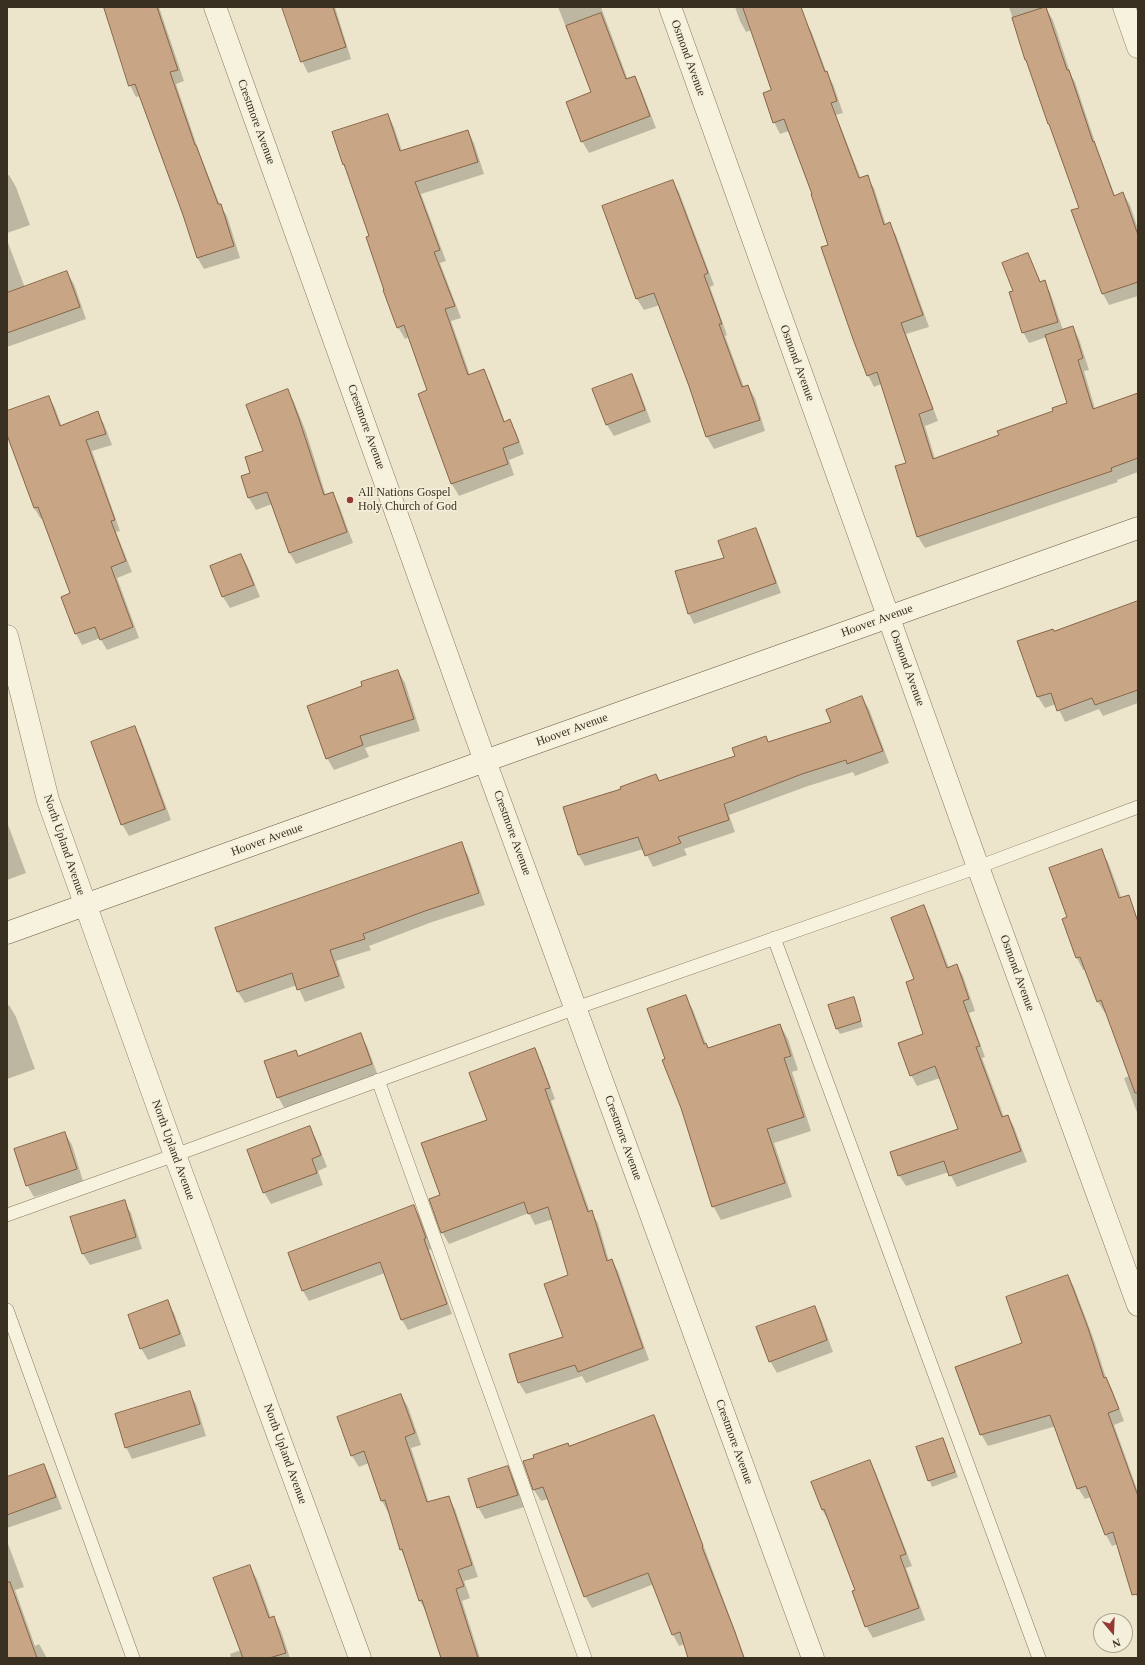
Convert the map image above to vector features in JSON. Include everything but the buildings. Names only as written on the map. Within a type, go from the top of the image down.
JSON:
[{"type":"street","name":"Crestmore Avenue","points":[[215,7],[485,761],[813,1658]]},
{"type":"street","name":"Osmond Avenue","points":[[670,7],[978,867],[1138,1305]]},
{"type":"street","points":[[1124,7],[1138,47]]},
{"type":"street","name":"Hoover Avenue","points":[[7,933],[1138,528]]},
{"type":"street","name":"North Upland Avenue","points":[[7,636],[48,800],[84,906],[360,1658]]},
{"type":"lane","points":[[7,1215],[576,1008],[978,867],[1138,807]]},
{"type":"lane","points":[[774,938],[1039,1658]]},
{"type":"lane","points":[[378,1080],[586,1658]]},
{"type":"lane","points":[[7,1310],[134,1658]]},
{"type":"place","name":"All Nations Gospel Holy Church of God","points":[[350,500]]}]
